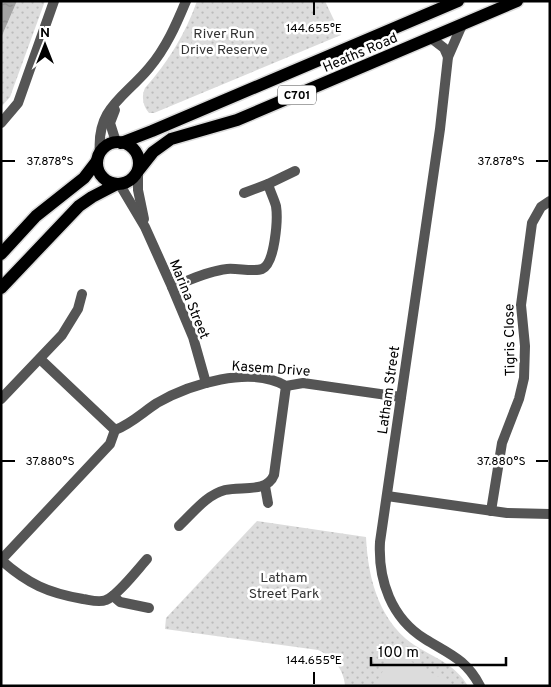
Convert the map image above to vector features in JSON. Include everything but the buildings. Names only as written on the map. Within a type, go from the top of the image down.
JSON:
[{"type":"main road","name":"Heaths Road","points":[[119,142],[162,127],[445,4],[458,1]]},
{"type":"main road","name":"Heaths Road","points":[[138,172],[153,152],[171,139],[237,120],[518,1]]},
{"type":"main road","name":"C701","points":[[1,254],[36,216],[84,178],[105,147],[119,142]]},
{"type":"main road","points":[[119,142],[130,146],[137,154],[140,161],[138,172]]},
{"type":"main road","points":[[99,157],[98,170],[102,177],[109,182],[118,184]]},
{"type":"main road","name":"C701","points":[[1,288],[79,206],[118,184],[130,181],[138,172]]},
{"type":"street","points":[[1,122],[18,103],[54,1]]},
{"type":"street","points":[[99,157],[99,135],[111,106],[149,68],[179,22],[186,2]]},
{"type":"street","name":"Latham Street","points":[[462,25],[448,57],[440,129],[387,496],[380,558],[381,574],[390,599],[402,618],[414,631],[458,658],[473,674],[480,686]]},
{"type":"street","points":[[430,38],[444,48],[448,57]]},
{"type":"street","points":[[119,142],[110,120],[128,90]]},
{"type":"street","points":[[244,193],[295,171]]},
{"type":"street","name":"Marina Street","points":[[138,172],[139,196],[145,227]]},
{"type":"street","name":"Marina Street","points":[[118,184],[145,227],[172,287],[193,337],[206,383]]},
{"type":"street","points":[[172,287],[210,272],[227,269],[259,269],[267,265],[272,256],[277,216],[276,205],[268,184]]},
{"type":"street","name":"Tigris Close","points":[[491,511],[502,443],[519,399],[524,378],[525,346],[521,305],[532,223],[540,207],[550,201]]},
{"type":"street","points":[[1,399],[82,312],[82,294]]},
{"type":"street","points":[[40,359],[115,430],[110,444],[1,560],[17,574],[47,591],[96,601],[108,600],[113,596],[147,560]]},
{"type":"street","name":"Kasem Drive","points":[[115,430],[125,426],[170,396],[188,388],[227,379],[255,378],[277,381],[286,386],[303,383],[401,397]]},
{"type":"street","points":[[179,526],[208,498],[223,491],[265,486],[272,481],[286,386]]},
{"type":"street","points":[[265,486],[268,503]]},
{"type":"street","points":[[387,496],[491,511],[520,514],[550,514]]},
{"type":"street","points":[[113,596],[120,602],[149,608]]},
{"type":"green space","points":[[17,1],[45,1],[10,97],[1,107],[1,38]]},
{"type":"green space","name":"River Run Drive Reserve","points":[[197,1],[325,1],[341,35],[154,113],[149,113],[143,101],[145,88],[175,48]]},
{"type":"green space","points":[[201,34],[207,37],[210,43],[207,49],[201,52],[195,49],[192,43],[195,37]]},
{"type":"green space","name":"Latham Street Park","points":[[257,521],[366,537],[373,585],[386,614],[406,638],[452,668],[468,686],[345,686],[337,664],[318,650],[165,629],[166,618]]},
{"type":"green space","points":[[394,652],[455,686],[374,686]]},
{"type":"water","points":[[1,1],[17,1],[1,38]]}]
